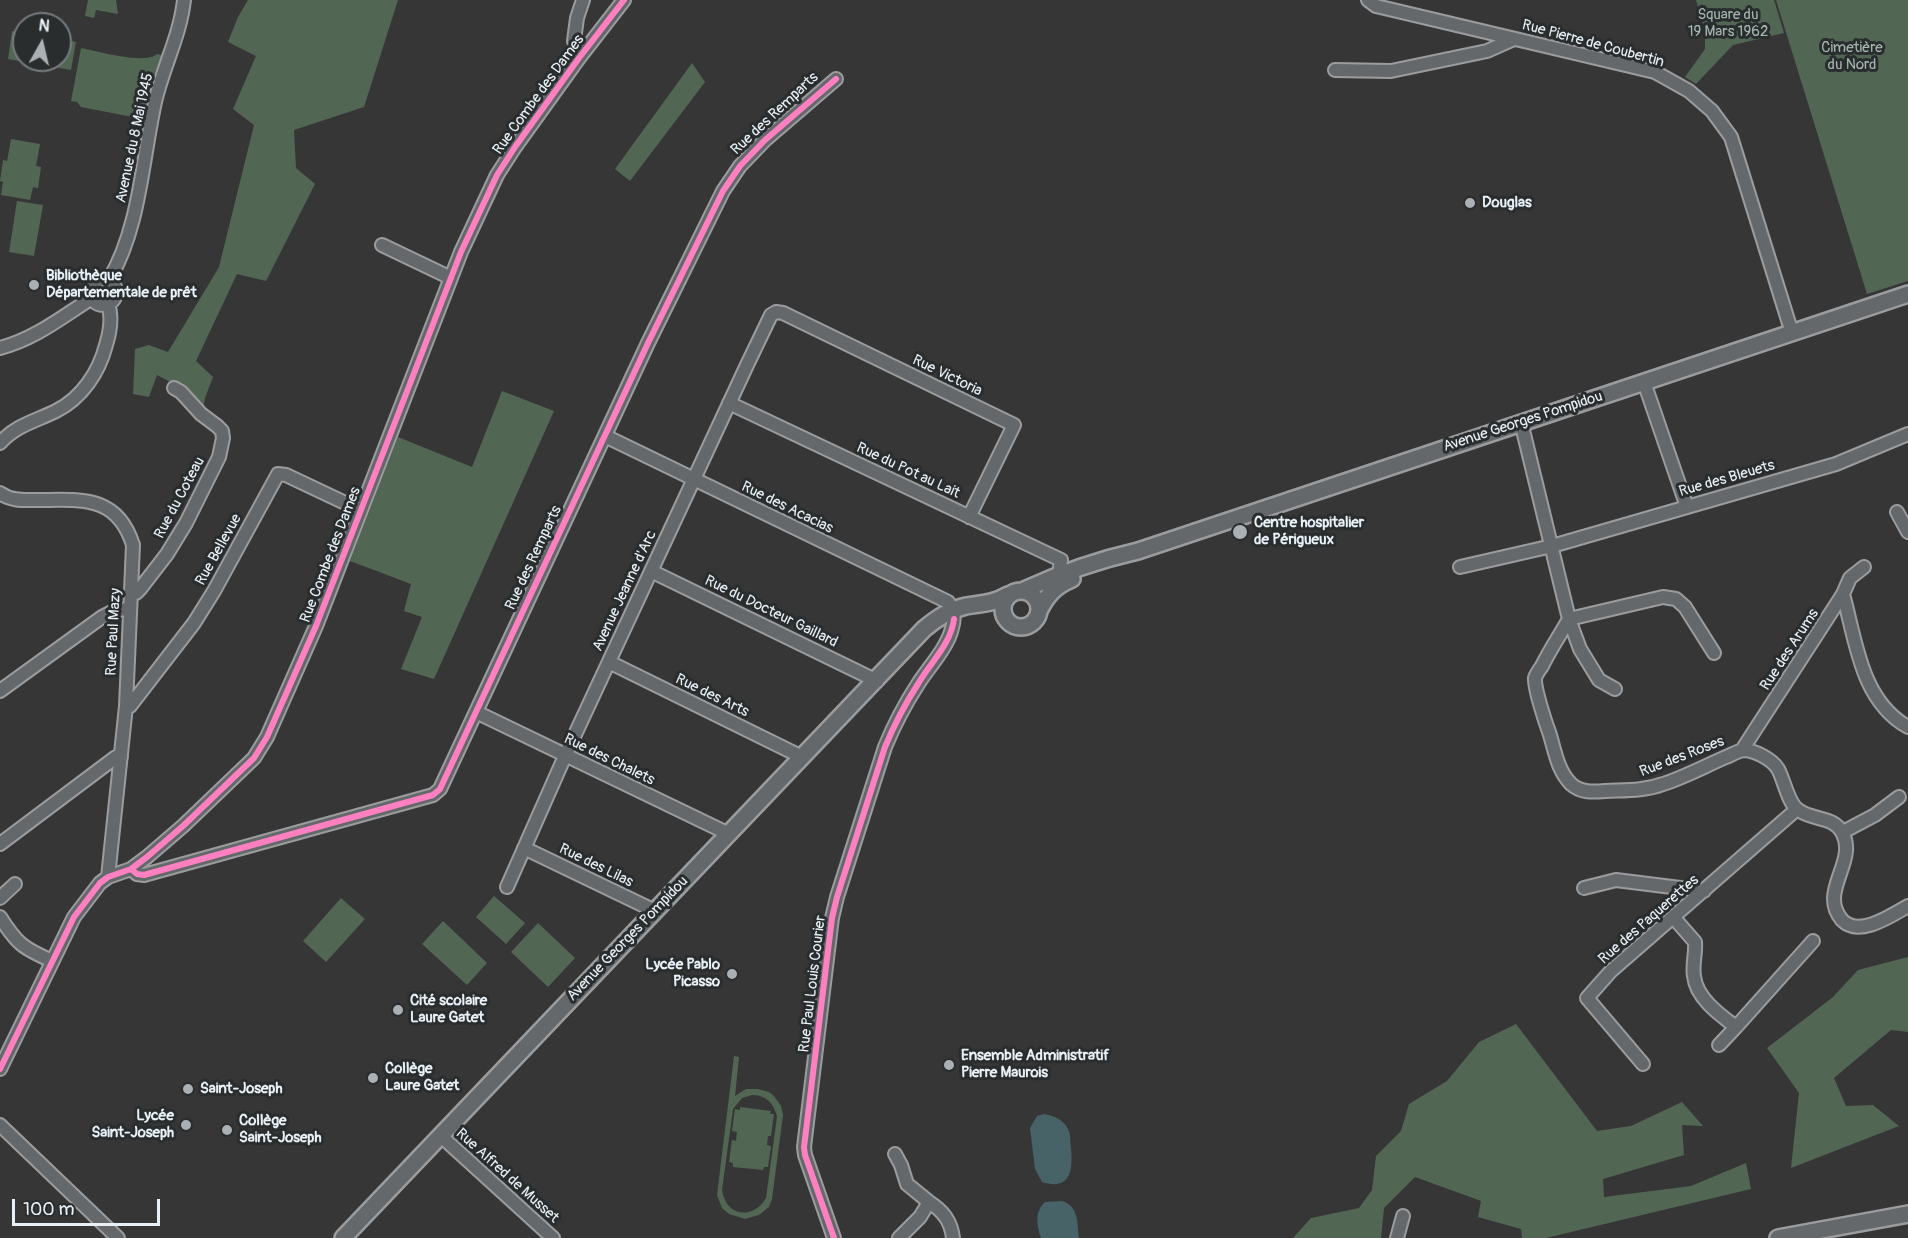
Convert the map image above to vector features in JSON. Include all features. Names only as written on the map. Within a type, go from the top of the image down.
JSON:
[{"type":"main road","name":"Avenue Georges Pompidou","points":[[1024,590],[1106,558],[1138,551],[1908,294]]},
{"type":"main road","name":"Avenue Georges Pompidou","points":[[1039,611],[1055,587],[1076,576],[1111,566],[1138,551]]},
{"type":"main road","points":[[1024,590],[1033,594],[1037,599],[1039,611],[1031,624],[1023,627],[1014,626],[1004,617],[1003,604],[1008,595],[1014,591],[1024,590]]},
{"type":"main road","name":"Avenue Georges Pompidou","points":[[953,615],[968,606],[990,604],[1008,595]]},
{"type":"main road","name":"Avenue Georges Pompidou","points":[[343,1238],[936,618],[978,613],[1004,617]]},
{"type":"main road","points":[[1778,1238],[1908,1214]]},
{"type":"street","name":"Avenue du 8 Mai 1945","points":[[109,280],[132,221],[156,100],[180,26],[184,0]]},
{"type":"street","points":[[579,58],[573,40],[583,0]]},
{"type":"street","name":"Rue Combe des Dames","points":[[0,1069],[74,918],[100,884],[108,877],[131,869],[183,826],[254,758],[263,744],[292,685],[461,252],[497,175],[579,58],[624,0]]},
{"type":"street","name":"Rue Pierre de Coubertin","points":[[1368,0],[1376,6],[1655,72],[1689,91],[1712,111],[1731,137],[1792,333]]},
{"type":"street","points":[[1335,70],[1391,71],[1487,51],[1514,39]]},
{"type":"street","name":"Rue des Remparts","points":[[131,869],[136,874],[144,875],[433,795],[440,789],[658,324],[732,176],[765,140],[836,78]]},
{"type":"street","points":[[382,245],[451,278]]},
{"type":"street","points":[[101,279],[109,280],[115,286],[115,298],[108,304],[101,305],[92,298],[90,290],[94,283],[101,279]]},
{"type":"street","points":[[0,348],[44,330],[92,298]]},
{"type":"street","points":[[0,443],[17,427],[68,404],[86,387],[101,364],[107,343],[111,321],[108,304]]},
{"type":"street","name":"Avenue Jeanne d'Arc","points":[[507,887],[565,756],[729,403],[771,315],[776,312]]},
{"type":"street","name":"Rue Victoria","points":[[776,312],[794,318],[1014,425],[969,517]]},
{"type":"street","points":[[1644,382],[1687,507]]},
{"type":"street","name":"Rue du Coteau","points":[[131,592],[136,593],[140,589],[167,554],[186,524],[219,457],[222,431],[201,414],[182,392],[174,388]]},
{"type":"street","name":"Rue du Pot au Lait","points":[[729,403],[1061,560],[1059,575]]},
{"type":"street","points":[[1521,422],[1569,619],[1580,649],[1599,680],[1615,689]]},
{"type":"street","name":"Rue des Bleuets","points":[[1460,567],[1552,546],[1836,464],[1908,434]]},
{"type":"street","name":"Rue des Acacias","points":[[605,436],[948,602],[953,615]]},
{"type":"street","name":"Rue Bellevue","points":[[126,706],[130,706],[194,623],[278,474],[286,475],[360,510]]},
{"type":"street","name":"Rue Paul Mazy","points":[[0,493],[8,498],[21,500],[90,501],[113,512],[123,522],[133,545],[126,706],[108,877]]},
{"type":"street","points":[[1897,512],[1908,532]]},
{"type":"street","name":"Rue des Arums","points":[[1742,750],[1843,594],[1850,578],[1864,567]]},
{"type":"street","name":"Rue du Docteur Gaillard","points":[[651,571],[877,681]]},
{"type":"street","points":[[1843,594],[1867,680],[1888,713],[1908,727]]},
{"type":"street","points":[[1569,619],[1663,597],[1676,599],[1685,607],[1714,653]]},
{"type":"street","points":[[0,691],[102,617],[116,610],[130,609]]},
{"type":"street","name":"Rue Paul Louis Courier","points":[[834,1238],[804,1148],[832,918],[885,747],[917,685],[947,641],[953,628],[953,615]]},
{"type":"street","name":"Rue des Roses","points":[[1569,619],[1535,678],[1541,710],[1562,773],[1573,786],[1586,792],[1644,790],[1664,784],[1742,750],[1761,755],[1776,766],[1791,802],[1797,809]]},
{"type":"street","name":"Rue des Arts","points":[[609,662],[802,757]]},
{"type":"street","name":"Rue des Chalets","points":[[476,712],[729,834]]},
{"type":"street","points":[[0,844],[116,757],[121,757]]},
{"type":"street","points":[[1843,832],[1875,815],[1899,797]]},
{"type":"street","points":[[1797,809],[1830,821],[1843,832],[1846,855],[1835,887],[1833,901],[1845,923],[1866,926],[1881,921],[1908,906]]},
{"type":"street","name":"Rue des Paquerettes","points":[[1643,1064],[1587,998],[1611,971],[1797,809]]},
{"type":"street","name":"Rue des Lilas","points":[[524,848],[655,911]]},
{"type":"street","points":[[1584,888],[1616,880],[1704,891]]},
{"type":"street","points":[[0,898],[15,884]]},
{"type":"street","points":[[0,917],[17,942],[52,961]]},
{"type":"street","points":[[1674,918],[1695,942],[1693,974],[1701,995],[1736,1027]]},
{"type":"street","points":[[1719,1045],[1813,941]]},
{"type":"street","points":[[0,1125],[118,1238]]},
{"type":"street","name":"Rue Alfred de Musset","points":[[441,1136],[553,1238]]},
{"type":"street","points":[[895,1154],[907,1184],[946,1216],[951,1225],[952,1238]]},
{"type":"street","points":[[899,1238],[920,1216],[929,1202]]},
{"type":"street","points":[[1397,1238],[1403,1216]]},
{"type":"green space","points":[[88,0],[116,0],[118,14],[96,10],[94,18],[85,16]]},
{"type":"green space","points":[[248,0],[398,0],[364,107],[294,130],[296,168],[315,184],[266,281],[237,274],[196,361],[213,377],[203,411],[182,388],[157,375],[149,397],[133,394],[135,349],[149,345],[168,352],[219,267],[254,125],[233,109],[256,56],[228,42]]},
{"type":"green space","name":"Square du 19 Mars 1962","points":[[1696,0],[1774,0],[1784,33],[1733,45],[1696,84],[1685,77],[1705,49],[1705,31]]},
{"type":"green space","name":"Cimetière du Nord","points":[[1776,0],[1908,0],[1908,281],[1867,294]]},
{"type":"green space","points":[[12,31],[12,60],[8,59]]},
{"type":"green space","points":[[72,41],[76,42],[72,64]]},
{"type":"green space","points":[[81,48],[132,58],[161,55],[161,62],[154,74],[143,119],[81,107],[77,102],[71,101]]},
{"type":"green space","points":[[692,63],[705,82],[630,181],[615,169]]},
{"type":"green space","points":[[11,139],[40,144],[36,166],[41,167],[38,188],[33,187],[30,200],[1,195],[3,160],[7,161]]},
{"type":"green space","points":[[17,201],[43,205],[34,256],[9,252]]},
{"type":"green space","points":[[502,391],[554,411],[434,679],[401,669],[422,617],[404,611],[411,584],[350,561],[398,437],[472,467]]},
{"type":"green space","points":[[494,896],[525,923],[506,944],[476,917]]},
{"type":"green space","points":[[341,898],[365,919],[326,962],[303,941]]},
{"type":"green space","points":[[443,921],[487,963],[467,985],[422,944]]},
{"type":"green space","points":[[538,923],[575,958],[548,987],[511,952]]},
{"type":"green space","points":[[1908,957],[1908,1032],[1891,1030],[1834,1078],[1846,1106],[1873,1105],[1899,1126],[1791,1168],[1799,1093],[1767,1048],[1833,997],[1858,970]]},
{"type":"green space","points":[[1516,1024],[1597,1131],[1631,1126],[1682,1102],[1703,1126],[1682,1125],[1684,1155],[1603,1179],[1604,1197],[1691,1186],[1746,1163],[1751,1189],[1546,1238],[1522,1238],[1521,1229],[1478,1217],[1481,1201],[1415,1177],[1384,1208],[1381,1238],[1293,1238],[1311,1218],[1359,1208],[1372,1190],[1376,1156],[1401,1131],[1409,1104],[1447,1081],[1479,1042]]},
{"type":"green space","points":[[734,1056],[739,1057],[735,1096],[746,1089],[769,1092],[781,1106],[783,1115],[769,1207],[759,1215],[745,1219],[729,1214],[722,1208],[717,1195]],"holes":[[[752,1095],[761,1096],[769,1101],[777,1117],[766,1198],[754,1210],[741,1212],[729,1206],[722,1190],[733,1109],[742,1098]]]},
{"type":"green space","points":[[740,1107],[771,1111],[770,1114],[774,1114],[771,1136],[768,1136],[767,1145],[771,1146],[768,1167],[764,1167],[763,1170],[733,1167],[733,1163],[729,1162],[732,1140],[736,1141],[737,1132],[732,1131],[735,1109],[740,1110]]},
{"type":"water","points":[[1044,1114],[1061,1120],[1070,1133],[1072,1156],[1070,1171],[1068,1177],[1059,1184],[1042,1182],[1035,1169],[1030,1128],[1037,1116]]},
{"type":"water","points":[[1045,1202],[1068,1203],[1074,1211],[1079,1238],[1041,1238],[1037,1219],[1039,1210]]},
{"type":"cycle path","points":[[0,1069],[74,917],[100,883],[108,877],[131,869],[183,826],[254,758],[267,737],[316,626],[461,252],[497,175],[579,58],[624,0]]},
{"type":"cycle path","points":[[131,869],[137,874],[144,875],[433,795],[440,789],[648,343],[723,191],[740,166],[765,140],[836,79]]},
{"type":"cycle path","points":[[834,1238],[804,1147],[832,918],[885,747],[909,699],[949,637],[954,619]]},
{"type":"place","name":"Douglas","points":[[1470,203]]},
{"type":"place","name":"Bibliothèque Départementale de prêt","points":[[34,285]]},
{"type":"place","name":"Centre hospitalier de Périgueux","points":[[1240,532]]},
{"type":"place","name":"Lycée Pablo Picasso","points":[[732,974]]},
{"type":"place","name":"Cité scolaire Laure Gatet","points":[[398,1010]]},
{"type":"place","name":"Ensemble Administratif Pierre Maurois","points":[[949,1065]]},
{"type":"place","name":"Collège Laure Gatet","points":[[373,1078]]},
{"type":"place","name":"Saint-Joseph","points":[[188,1089]]},
{"type":"place","name":"Lycée Saint-Joseph","points":[[186,1125]]},
{"type":"place","name":"Collège Saint-Joseph","points":[[227,1130]]}]
